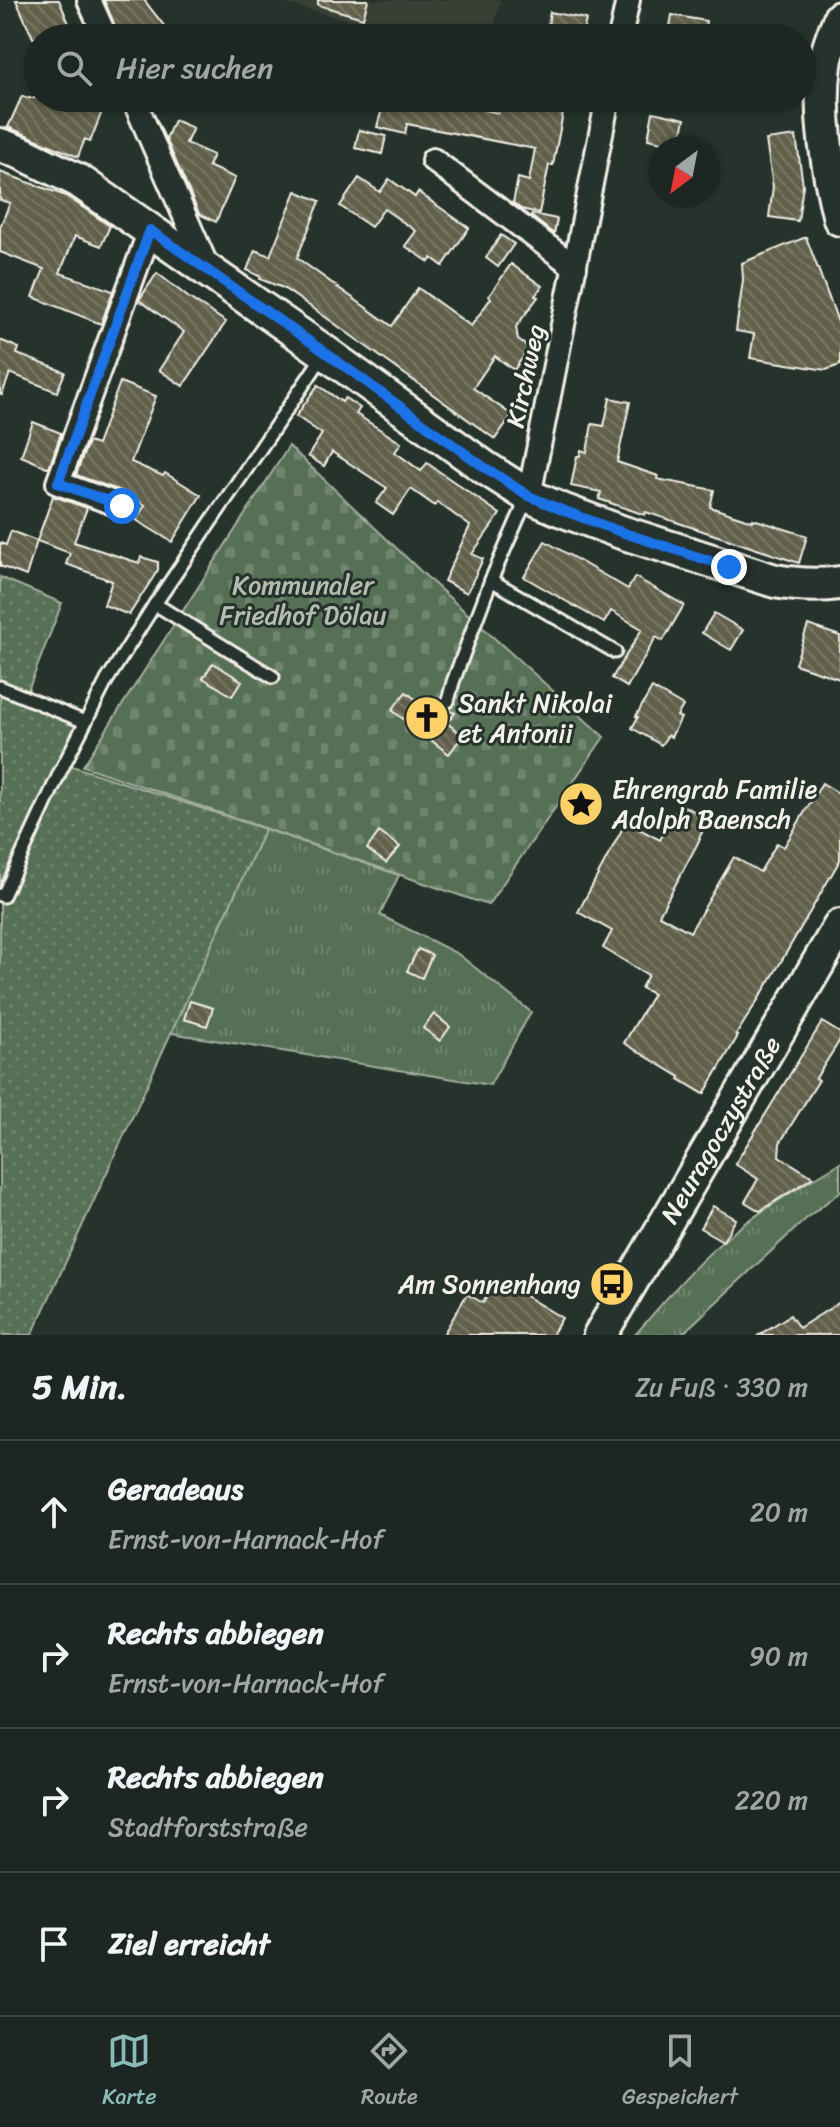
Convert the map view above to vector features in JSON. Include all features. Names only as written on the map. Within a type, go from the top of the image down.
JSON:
[{"type":"main road","points":[[840,18],[825,62],[823,88],[826,146],[840,219]]},
{"type":"main road","points":[[0,145],[79,181],[529,496],[621,532],[775,581],[795,585],[840,583]]},
{"type":"main road","name":"Neuragoczystraße","points":[[600,1335],[840,926]]},
{"type":"street","points":[[89,0],[100,24]]},
{"type":"street","points":[[623,24],[628,0]]},
{"type":"street","points":[[139,112],[209,271]]},
{"type":"street","name":"Kirchweg","points":[[529,496],[605,112]]},
{"type":"street","points":[[433,160],[575,267]]},
{"type":"street","points":[[122,506],[58,483],[150,230]]},
{"type":"lane","points":[[0,895],[3,896],[107,680],[155,604],[326,353]]},
{"type":"lane","points":[[448,701],[491,580],[529,496]]},
{"type":"lane","points":[[491,580],[615,652]]},
{"type":"lane","points":[[155,604],[273,677]]},
{"type":"lane","points":[[0,687],[85,722]]},
{"type":"shaded area","points":[[271,0],[500,0],[495,24],[365,24]]},
{"type":"green space","name":"Kommunaler Friedhof Dölau","points":[[289,446],[430,580],[604,737],[488,905],[83,766]]},
{"type":"green space","points":[[0,577],[62,603],[27,693],[92,726],[69,765],[265,829],[32,1335],[0,1335]]},
{"type":"green space","points":[[265,829],[399,875],[380,915],[458,954],[531,1012],[490,1085],[171,1033]]},
{"type":"green space","points":[[840,1163],[840,1192],[809,1216],[681,1335],[635,1335],[683,1280],[722,1242],[773,1204]]},
{"type":"building","points":[[16,0],[59,0],[69,24],[27,24]]},
{"type":"building","points":[[104,0],[144,0],[163,24],[114,24]]},
{"type":"building","points":[[318,0],[368,0],[363,18],[318,5]]},
{"type":"building","points":[[550,12],[586,19],[585,24],[548,24]]},
{"type":"building","points":[[672,15],[706,21],[705,24],[670,24]]},
{"type":"building","points":[[22,96],[24,112],[102,112],[90,142],[85,139],[78,157],[8,127]]},
{"type":"building","points":[[381,112],[563,112],[539,213],[521,209],[513,203],[518,178],[529,181],[535,149],[407,124],[405,134],[377,127]]},
{"type":"building","points":[[653,112],[685,119],[681,136],[649,136]]},
{"type":"building","points":[[174,120],[193,128],[186,143],[213,155],[208,166],[235,178],[216,222],[199,214],[166,139]]},
{"type":"building","points":[[359,130],[386,136],[382,154],[355,148]]},
{"type":"building","points":[[796,136],[803,185],[798,221],[769,217],[773,187],[766,140]]},
{"type":"building","points":[[0,172],[66,196],[110,226],[101,246],[75,236],[60,273],[113,291],[101,324],[33,297],[44,269],[0,252],[0,227],[10,203],[0,200]]},
{"type":"building","points":[[359,178],[380,192],[389,179],[415,197],[418,192],[469,228],[443,266],[432,258],[429,262],[405,246],[416,231],[384,209],[371,227],[340,206]]},
{"type":"building","points":[[296,191],[320,201],[297,258],[392,326],[418,288],[471,326],[511,264],[542,286],[535,296],[538,297],[516,327],[518,340],[529,348],[514,370],[495,356],[473,388],[512,415],[495,439],[317,311],[283,288],[247,270],[255,250],[270,256]]},
{"type":"building","points":[[531,216],[557,219],[554,234]]},
{"type":"building","points":[[501,235],[514,244],[498,267],[486,258]]},
{"type":"building","points":[[806,237],[840,327],[840,365],[826,370],[750,358],[754,334],[736,331],[743,280],[742,263]]},
{"type":"building","points":[[157,273],[226,322],[183,386],[159,370],[184,332],[139,300]]},
{"type":"building","points":[[0,340],[19,348],[17,354],[65,372],[57,392],[10,373],[0,394]]},
{"type":"building","points":[[120,382],[156,396],[131,462],[163,476],[165,473],[201,495],[172,542],[136,520],[145,505],[127,493],[76,475],[88,442],[97,445]]},
{"type":"building","points":[[318,385],[342,402],[345,398],[360,408],[356,414],[401,443],[395,452],[421,471],[427,463],[500,514],[472,554],[483,559],[467,593],[444,581],[470,526],[437,502],[435,506],[411,489],[393,515],[376,503],[387,488],[332,452],[324,466],[308,456],[322,434],[296,416]]},
{"type":"building","points":[[610,398],[630,402],[617,462],[658,476],[657,479],[714,490],[710,507],[807,536],[799,563],[599,499],[601,492],[571,486],[577,456],[580,456],[581,450],[587,452],[592,424],[604,426]]},
{"type":"building","points":[[33,422],[61,433],[49,468],[21,456]]},
{"type":"building","points":[[53,496],[87,508],[74,542],[139,563],[141,557],[158,562],[158,570],[129,615],[104,605],[112,581],[66,564],[70,553],[37,541]]},
{"type":"building","points":[[11,531],[37,541],[26,576],[0,566],[0,543],[6,545]]},
{"type":"building","points":[[545,541],[628,589],[635,577],[684,605],[663,641],[656,637],[627,687],[612,678],[642,629],[611,611],[604,623],[524,577]]},
{"type":"building","points":[[714,613],[743,630],[731,650],[702,633]]},
{"type":"building","points":[[808,625],[840,636],[840,679],[795,664]]},
{"type":"building","points":[[213,663],[242,681],[232,696],[203,678]]},
{"type":"building","points":[[652,688],[683,706],[677,716],[681,718],[671,737],[668,735],[661,745],[632,728]]},
{"type":"building","name":"Sankt Nikolai et Antonii","points":[[406,692],[430,710],[438,700],[443,708],[455,713],[447,723],[463,735],[449,754],[392,710]]},
{"type":"building","points":[[822,783],[840,794],[840,860],[704,1094],[624,1043],[653,994],[641,988],[648,975],[603,948],[612,931],[578,912],[626,822],[660,840],[680,804],[709,819],[659,915],[690,932],[734,857],[760,872],[777,843],[784,847]]},
{"type":"building","points":[[379,832],[400,847],[386,863],[367,849]]},
{"type":"building","points":[[418,949],[432,955],[422,978],[407,971]]},
{"type":"building","points":[[190,1001],[213,1008],[207,1026],[184,1019]]},
{"type":"building","points":[[434,1014],[450,1027],[440,1041],[423,1028]]},
{"type":"building","points":[[822,1022],[840,1033],[840,1040],[780,1143],[779,1156],[813,1177],[760,1211],[745,1202],[758,1179],[735,1164]]},
{"type":"building","points":[[713,1206],[736,1219],[723,1241],[700,1228]]},
{"type":"building","points":[[497,1279],[562,1318],[552,1335],[443,1335],[467,1294],[483,1303]]},
{"type":"building","points":[[840,1302],[840,1335],[759,1335],[790,1315],[799,1328]]},
{"type":"place","name":"Sankt Nikolai et Antonii","points":[[427,718]]},
{"type":"place","name":"Ehrengrab Familie Adolph Baensch","points":[[581,804]]},
{"type":"place","name":"Am Sonnenhang","points":[[612,1284]]},
{"type":"route","points":[[122,506],[58,483],[150,230],[529,496],[621,532],[729,567]]}]
